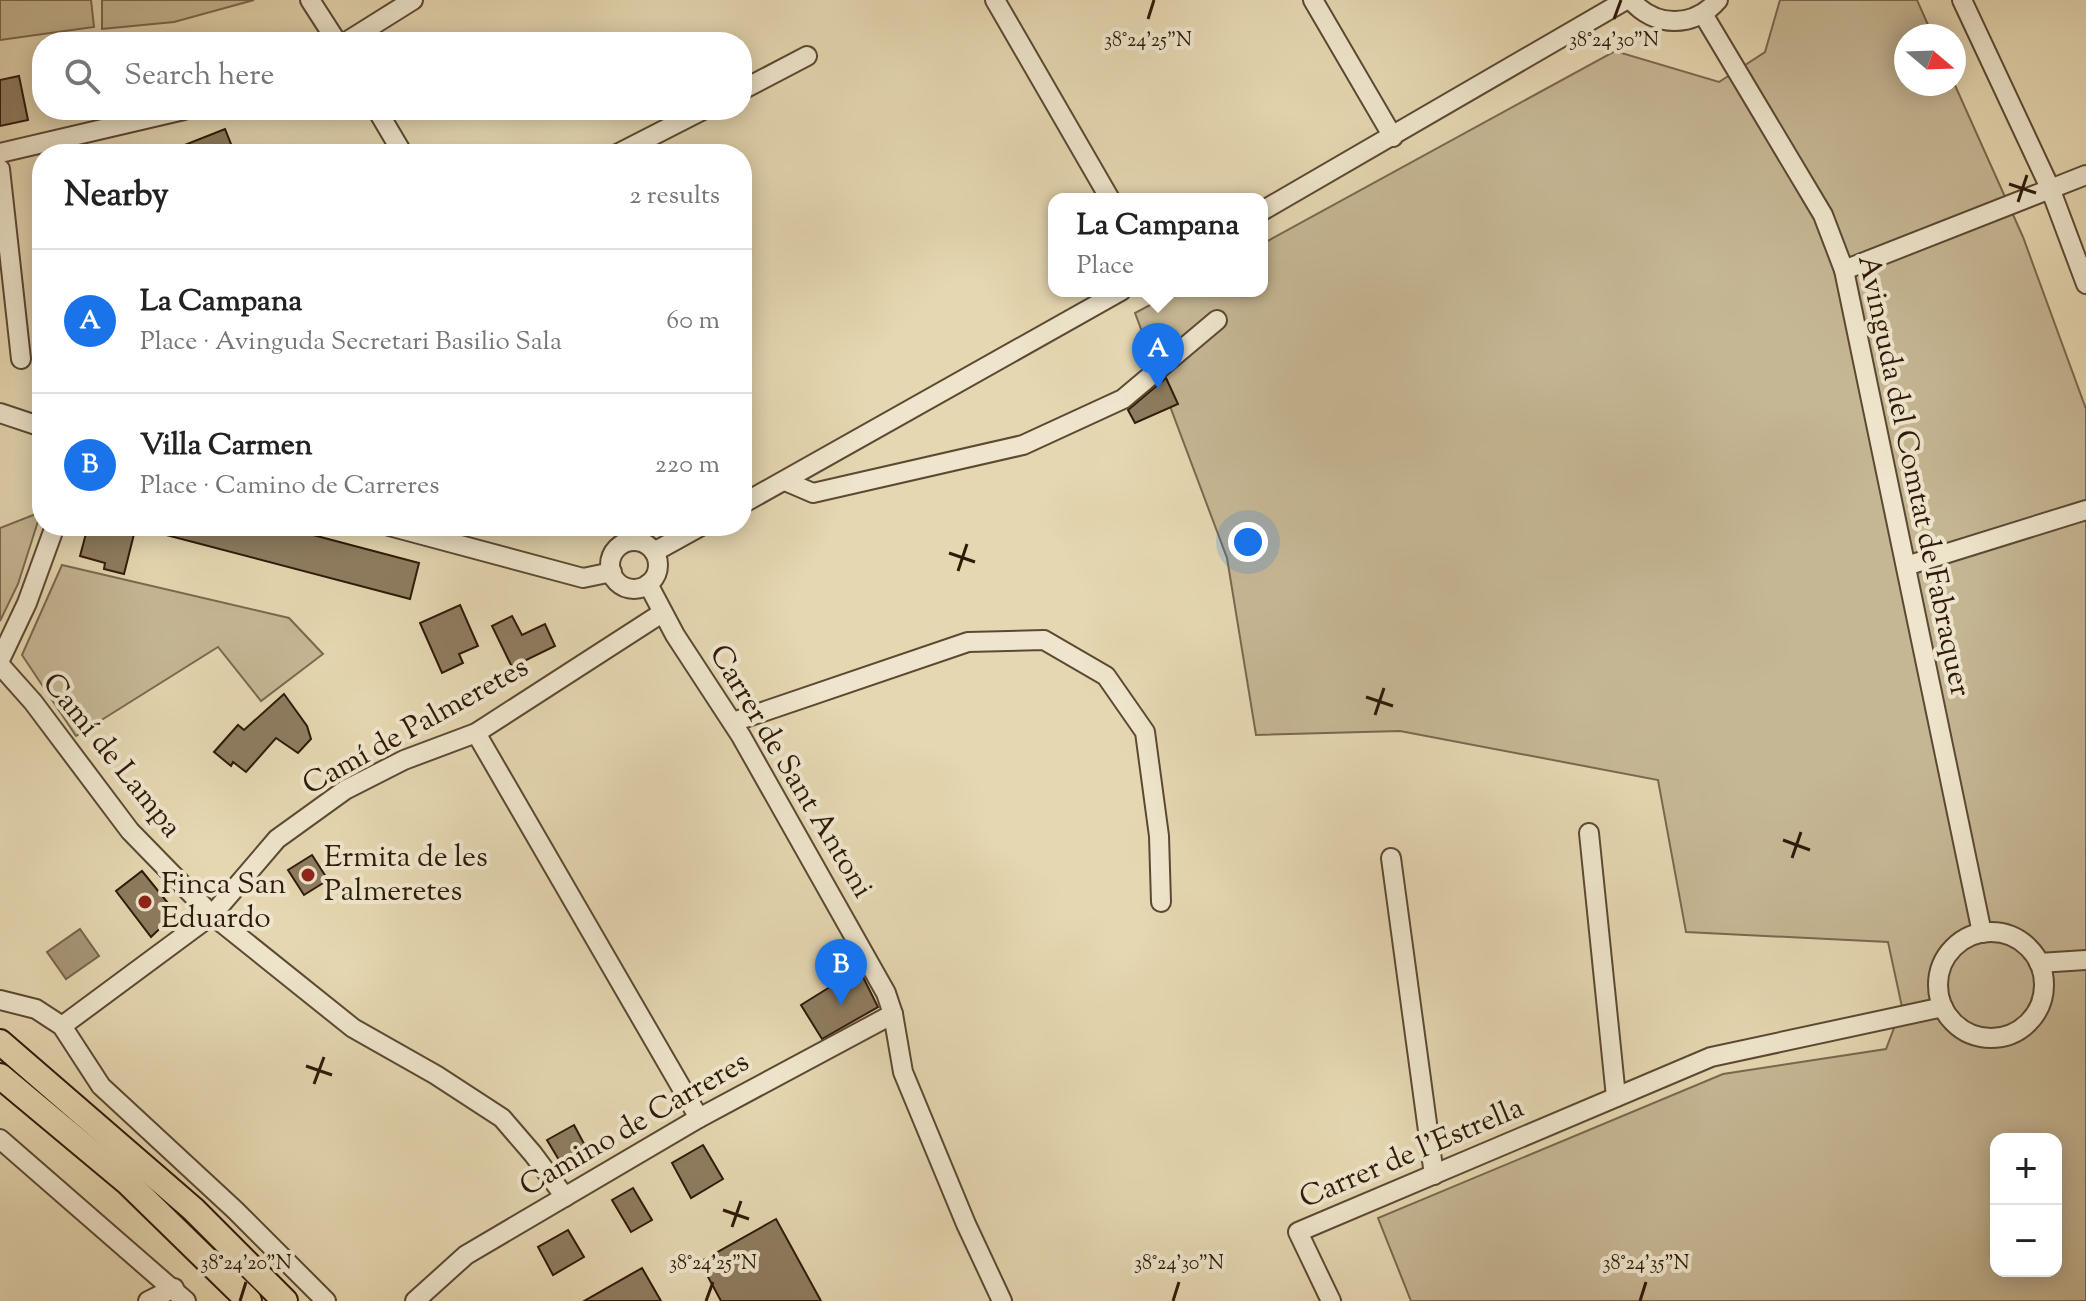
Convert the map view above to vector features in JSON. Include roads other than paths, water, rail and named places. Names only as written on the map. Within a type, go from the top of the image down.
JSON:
[{"type":"main road","points":[[0,1042],[193,1209],[285,1301]]},
{"type":"main road","points":[[0,1076],[127,1182],[249,1301]]},
{"type":"street","points":[[310,0],[331,32]]},
{"type":"street","points":[[362,32],[413,0]]},
{"type":"street","points":[[995,0],[1107,193]]},
{"type":"street","points":[[1313,0],[1393,137]]},
{"type":"street","points":[[1268,208],[1629,0],[1648,15],[1666,22],[1686,21],[1703,14],[1718,0]]},
{"type":"street","points":[[1962,0],[2050,188],[2086,284]]},
{"type":"street","name":"Avinguda del Comtat de Fabraquer","points":[[1703,14],[1823,215],[1844,270],[1982,933]]},
{"type":"street","points":[[752,85],[807,56]]},
{"type":"street","points":[[39,144],[141,120]]},
{"type":"street","points":[[383,120],[397,144]]},
{"type":"street","points":[[637,144],[683,120]]},
{"type":"street","points":[[0,153],[32,146]]},
{"type":"street","points":[[0,169],[21,359]]},
{"type":"street","points":[[1844,270],[2086,175]]},
{"type":"street","points":[[752,499],[1110,297]]},
{"type":"street","points":[[785,481],[813,493],[1023,445],[1123,399],[1217,320]]},
{"type":"street","points":[[0,413],[32,424]]},
{"type":"street","points":[[1906,566],[2086,510]]},
{"type":"street","points":[[0,663],[51,536]]},
{"type":"street","points":[[426,536],[583,578],[612,572]]},
{"type":"street","points":[[621,536],[613,554],[612,572],[615,579],[634,589],[648,584],[658,565],[654,552],[642,542],[627,536]]},
{"type":"street","points":[[654,552],[683,536]]},
{"type":"street","name":"Carrer de Sant Antoni","points":[[648,584],[662,613],[733,722],[886,993],[893,1014],[903,1072],[966,1224],[1002,1301]]},
{"type":"street","name":"Camí de Palmeretes","points":[[62,1026],[212,915],[277,839],[345,790],[404,760],[476,733],[662,613]]},
{"type":"street","points":[[733,722],[968,642],[1044,640],[1106,676],[1145,732],[1159,836],[1161,902]]},
{"type":"street","name":"Camí de Lampa","points":[[0,663],[130,831],[212,915],[353,1028],[436,1075],[502,1118],[565,1197]]},
{"type":"street","points":[[476,733],[699,1118]]},
{"type":"street","points":[[1589,833],[1616,1097]]},
{"type":"street","points":[[1391,858],[1434,1175]]},
{"type":"street","points":[[1999,932],[2030,948],[2039,963],[2044,979],[2040,1003],[2027,1024],[2013,1034],[1997,1038],[1973,1035],[1952,1021],[1943,1007],[1939,984],[1944,961],[1966,938],[1999,932]]},
{"type":"street","points":[[2039,963],[2086,960]]},
{"type":"street","points":[[0,1000],[36,1009],[62,1026],[101,1086],[235,1210],[326,1301]]},
{"type":"street","name":"Carrer de l'Estrella","points":[[1331,1301],[1298,1232],[1711,1057],[1943,1007]]},
{"type":"street","name":"Camino de Carreres","points":[[415,1301],[466,1255],[699,1118],[893,1014]]},
{"type":"street","points":[[0,1139],[180,1295]]},
{"type":"street","points":[[148,1301],[180,1295]]},
{"type":"place","name":"La Campana","points":[[1158,389]]},
{"type":"place","name":"Ermita de les Palmeretes","points":[[308,875]]},
{"type":"place","name":"Finca San Eduardo","points":[[145,902]]},
{"type":"place","name":"Villa Carmen","points":[[841,1005]]}]
